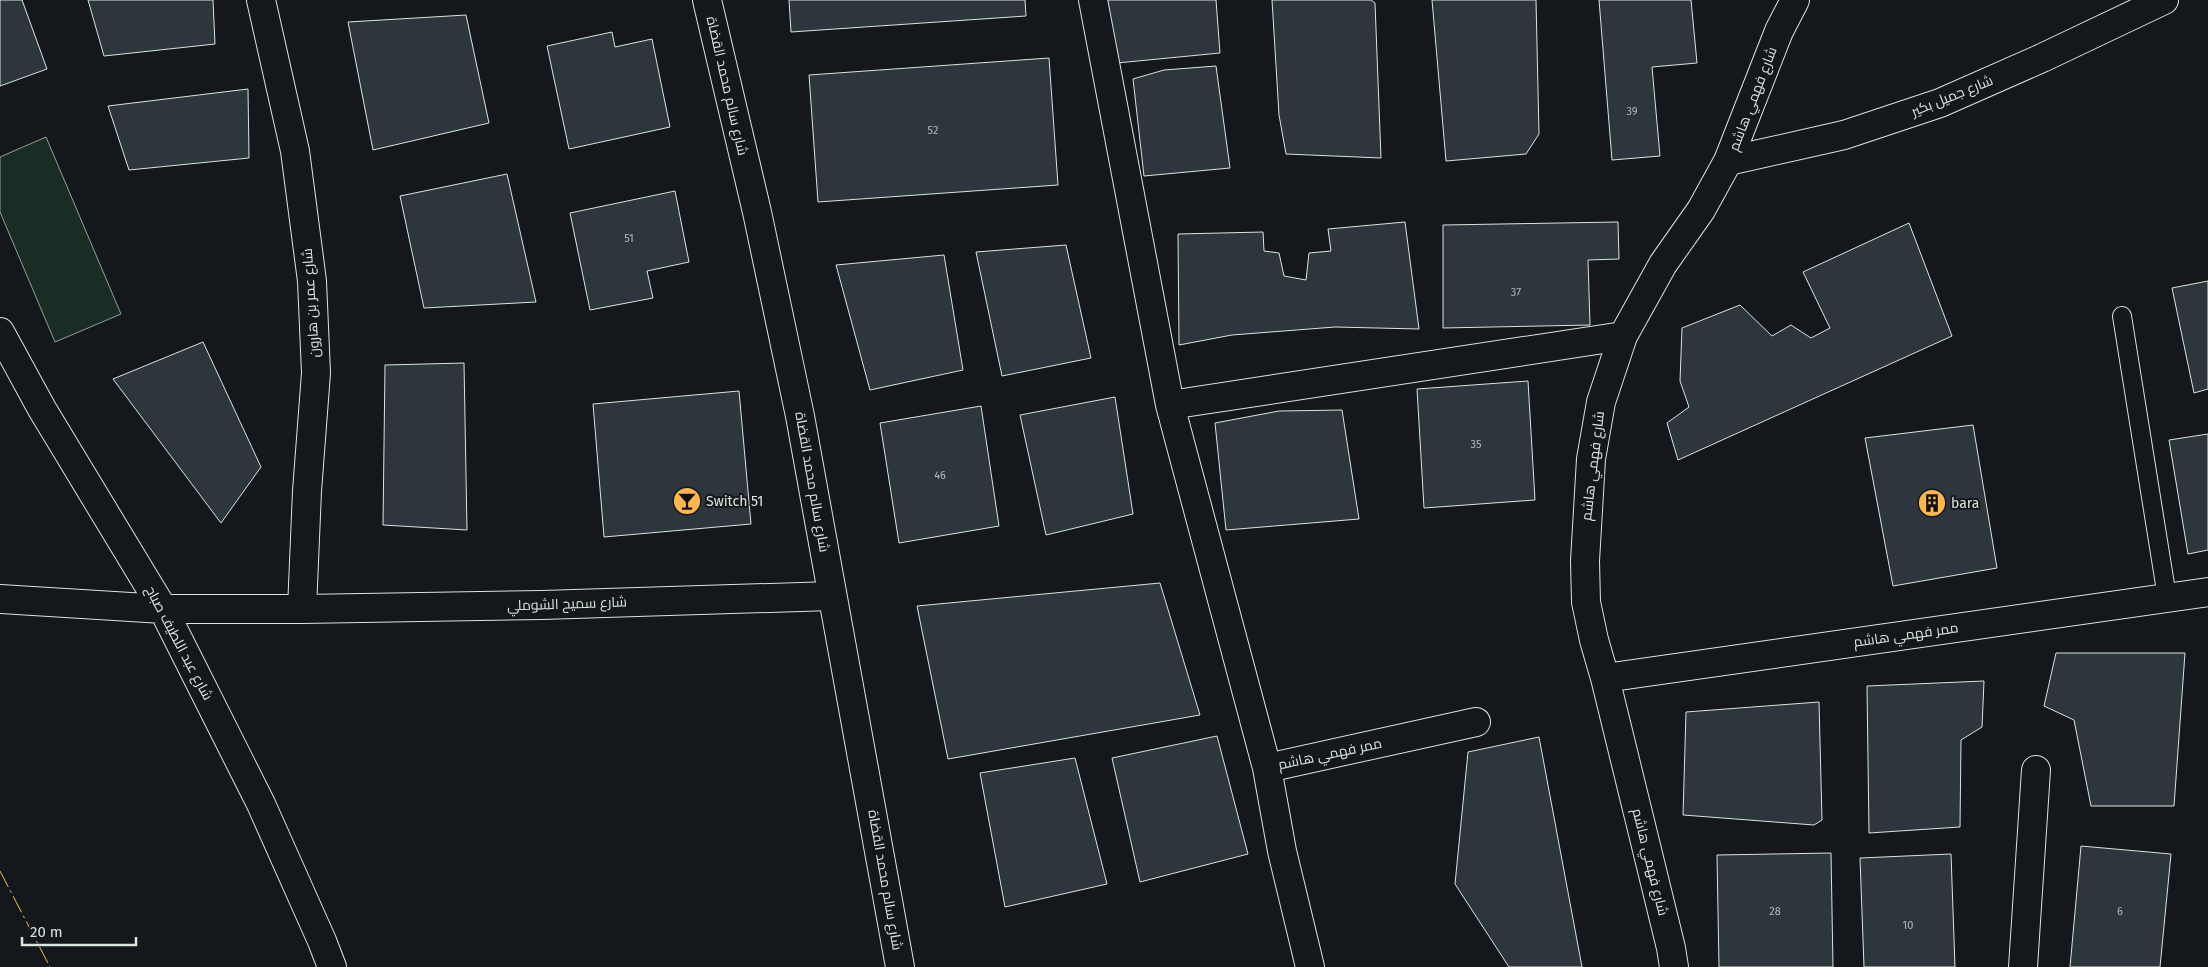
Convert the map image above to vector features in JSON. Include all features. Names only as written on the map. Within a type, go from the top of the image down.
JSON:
[{"type":"street","name":"شارع عمر بن هارون","points":[[261,0],[295,151],[312,281],[316,373],[307,491],[302,610]]},
{"type":"street","name":"شارع سالم محمد القضاة","points":[[707,0],[757,212],[798,406],[900,967]]},
{"type":"street","points":[[1093,0],[1170,405],[1267,768]]},
{"type":"street","name":"شارع فهمي هاشم","points":[[1674,967],[1671,948],[1586,602],[1585,531],[1591,459],[1601,402],[1623,336],[1663,264],[1701,210],[1728,161],[1779,31],[1795,0]]},
{"type":"street","name":"شارع جميل بكير","points":[[1728,161],[1844,135],[1940,102],[2042,58],[2164,0]]},
{"type":"street","name":"شارع عبد اللطيف صباح","points":[[0,332],[42,409],[163,609],[261,804],[332,967]]},
{"type":"street","points":[[1170,405],[1623,336]]},
{"type":"street","name":"ممر فهمي هاشم","points":[[1605,678],[2208,592]]},
{"type":"street","name":"شارع سميح الشوملي","points":[[0,599],[163,609],[302,610],[533,606],[832,596]]},
{"type":"street","name":"ممر فهمي هاشم","points":[[1310,967],[1282,850],[1267,768],[1476,722]]},
{"type":"street","points":[[2023,967],[2036,770]]},
{"type":"lane","points":[[2122,316],[2167,597]]},
{"type":"green space","points":[[46,137],[121,314],[55,342],[0,212],[0,157]]},
{"type":"building","points":[[0,0],[22,0],[47,69],[0,86]]},
{"type":"building","points":[[88,0],[213,0],[215,44],[104,56]]},
{"type":"building","points":[[789,0],[1025,0],[1026,16],[791,32]]},
{"type":"building","points":[[1106,0],[1216,0],[1220,53],[1117,63]]},
{"type":"building","points":[[1272,0],[1371,0],[1375,3],[1381,158],[1286,154],[1279,115]]},
{"type":"building","points":[[1432,0],[1536,0],[1539,134],[1526,154],[1446,161]]},
{"type":"building","points":[[1599,0],[1691,0],[1697,63],[1652,67],[1660,156],[1612,160]]},
{"type":"building","points":[[466,15],[489,123],[373,150],[348,22]]},
{"type":"building","points":[[612,32],[615,47],[652,39],[670,127],[569,149],[547,46]]},
{"type":"building","points":[[1049,58],[1058,185],[818,202],[809,75]]},
{"type":"building","points":[[1216,66],[1230,168],[1144,176],[1133,79],[1164,70]]},
{"type":"building","points":[[248,89],[249,158],[129,170],[108,106]]},
{"type":"building","points":[[507,174],[536,302],[424,308],[400,196]]},
{"type":"building","points":[[675,191],[689,262],[647,271],[653,298],[590,310],[570,213]]},
{"type":"building","points":[[1405,222],[1419,329],[1335,327],[1232,335],[1179,345],[1178,234],[1263,232],[1264,251],[1279,253],[1284,276],[1306,280],[1309,253],[1331,251],[1328,229]]},
{"type":"building","points":[[1618,222],[1619,259],[1588,260],[1590,325],[1443,328],[1443,225]]},
{"type":"building","points":[[1909,223],[1952,336],[1678,460],[1667,423],[1689,407],[1680,381],[1682,328],[1740,305],[1772,336],[1791,325],[1811,338],[1830,328],[1803,272]]},
{"type":"building","points":[[1066,245],[1091,358],[1002,376],[976,252]]},
{"type":"building","points":[[944,255],[963,370],[870,390],[836,265]]},
{"type":"building","points":[[2208,281],[2208,389],[2194,393],[2172,288]]},
{"type":"building","points":[[203,342],[261,467],[221,523],[113,379]]},
{"type":"building","points":[[464,363],[467,530],[383,525],[385,365]]},
{"type":"building","points":[[1528,381],[1535,500],[1424,508],[1417,389]]},
{"type":"building","points":[[739,391],[751,524],[604,537],[593,404]]},
{"type":"building","points":[[1115,397],[1133,514],[1046,535],[1020,415]]},
{"type":"building","points":[[981,406],[999,526],[899,543],[880,423]]},
{"type":"building","points":[[1342,410],[1359,519],[1226,530],[1215,423],[1279,411]]},
{"type":"building","name":"bara","points":[[1973,425],[1997,568],[1893,586],[1865,438]]},
{"type":"building","points":[[2208,434],[2208,550],[2188,554],[2169,440]]},
{"type":"building","points":[[1160,583],[1200,715],[948,759],[917,606]]},
{"type":"building","points":[[2056,653],[2185,653],[2174,806],[2091,806],[2074,720],[2044,706]]},
{"type":"building","points":[[1984,681],[1982,727],[1961,740],[1960,827],[1869,833],[1867,686]]},
{"type":"building","points":[[1819,702],[1822,820],[1814,825],[1683,815],[1686,712]]},
{"type":"building","points":[[1217,736],[1248,854],[1140,882],[1112,758]]},
{"type":"building","points":[[1539,737],[1582,967],[1509,967],[1455,884],[1468,752]]},
{"type":"building","points":[[1075,758],[1107,884],[1005,907],[980,773]]},
{"type":"building","points":[[2081,846],[2171,854],[2160,967],[2070,967]]},
{"type":"building","points":[[1831,853],[1833,967],[1719,967],[1717,855]]},
{"type":"building","points":[[1951,854],[1955,967],[1864,967],[1860,858]]},
{"type":"power","points":[[0,871],[50,967]]},
{"type":"place","name":"Switch 51","points":[[687,501]]},
{"type":"place","name":"bara","points":[[1932,503]]}]
